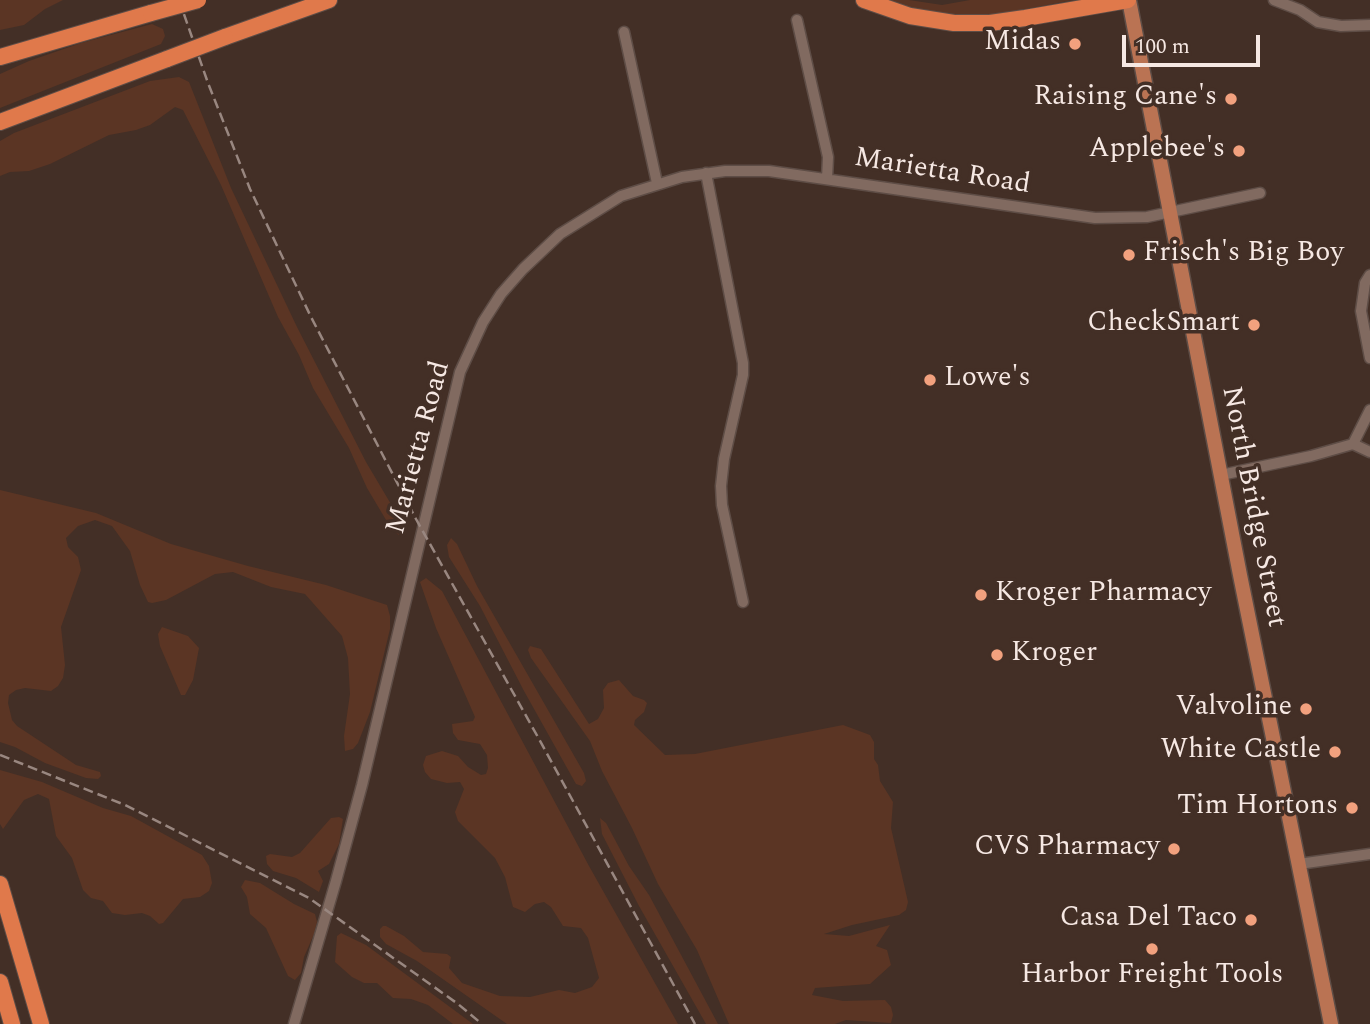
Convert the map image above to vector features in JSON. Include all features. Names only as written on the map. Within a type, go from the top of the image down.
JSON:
[{"type":"highway","points":[[0,57],[198,0]]},
{"type":"highway","points":[[0,122],[329,0]]},
{"type":"highway","points":[[864,0],[911,16],[954,23],[1013,20],[1128,0]]},
{"type":"highway","points":[[0,884],[41,1024]]},
{"type":"highway","points":[[0,982],[12,1024]]},
{"type":"main road","name":"North Bridge Street","points":[[1128,0],[1331,1024]]},
{"type":"street","points":[[1274,0],[1302,5],[1311,19],[1329,24],[1370,25]]},
{"type":"street","points":[[797,20],[828,157],[827,179]]},
{"type":"street","points":[[624,32],[657,183]]},
{"type":"street","name":"Marietta Road","points":[[293,1024],[362,786],[460,372],[483,322],[501,294],[560,233],[621,196],[657,183],[706,173],[769,171],[1087,218],[1131,218],[1169,213],[1260,193]]},
{"type":"street","points":[[706,173],[743,363],[721,486],[722,505],[743,603]]},
{"type":"street","points":[[1370,275],[1365,283],[1361,311],[1370,358]]},
{"type":"street","points":[[1353,444],[1370,410]]},
{"type":"street","points":[[1221,475],[1326,453],[1353,444],[1370,452]]},
{"type":"street","points":[[1299,864],[1370,854]]},
{"type":"shaded area","points":[[0,0],[63,0],[45,9],[24,25],[0,30]]},
{"type":"shaded area","points":[[880,0],[909,0],[942,5],[970,0],[1073,0],[1000,14],[968,17],[934,15]]},
{"type":"shaded area","points":[[152,24],[163,29],[165,36],[161,44],[0,108],[0,74],[81,43]]},
{"type":"shaded area","points":[[179,77],[189,82],[231,188],[297,327],[366,462],[401,521],[402,533],[399,535],[392,530],[367,488],[349,448],[313,388],[278,317],[221,185],[183,110],[175,107],[150,125],[109,135],[50,164],[0,176],[0,141],[14,133],[150,81]]},
{"type":"shaded area","points":[[0,490],[96,513],[171,544],[326,585],[387,605],[390,629],[370,712],[358,743],[353,749],[345,751],[344,736],[350,694],[348,658],[342,636],[305,594],[271,587],[233,572],[215,574],[166,600],[148,602],[130,551],[112,526],[95,520],[78,526],[66,538],[68,547],[78,557],[81,570],[61,627],[65,665],[63,678],[51,691],[25,688],[16,690],[9,695],[8,703],[12,720],[17,726],[76,765],[100,772],[101,776],[98,779],[86,778],[0,742]]},
{"type":"shaded area","points":[[451,538],[457,544],[477,586],[584,773],[586,781],[582,786],[576,784],[480,606],[449,557],[447,545]]},
{"type":"shaded area","points":[[426,578],[442,591],[589,866],[678,1024],[507,1024],[417,961],[386,944],[380,937],[380,929],[386,926],[404,936],[423,952],[447,954],[451,957],[449,968],[462,983],[500,996],[530,997],[559,990],[575,993],[592,987],[599,978],[588,938],[581,928],[563,926],[551,907],[544,902],[535,904],[525,912],[513,907],[505,877],[495,858],[458,821],[455,812],[464,789],[460,782],[447,783],[431,779],[425,772],[423,765],[426,756],[442,751],[458,756],[468,767],[481,775],[486,774],[488,768],[487,755],[480,744],[458,740],[453,733],[452,724],[473,721],[475,717],[436,628],[420,582]]},
{"type":"shaded area","points":[[162,627],[188,636],[199,648],[193,680],[185,695],[181,695],[160,646],[158,634]]},
{"type":"shaded area","points":[[530,646],[541,649],[589,724],[598,719],[604,708],[603,690],[608,683],[619,680],[633,696],[644,700],[647,703],[644,712],[635,720],[634,725],[665,755],[695,754],[843,725],[870,735],[874,742],[874,759],[878,765],[880,781],[893,802],[891,828],[908,902],[906,910],[899,915],[824,934],[849,936],[890,925],[876,946],[887,950],[891,965],[870,984],[815,988],[812,995],[843,1001],[885,1000],[891,1007],[891,1023],[846,1020],[835,1024],[729,1024],[697,950],[658,884],[590,741],[531,658],[528,650]]},
{"type":"shaded area","points":[[0,770],[42,782],[103,808],[131,816],[202,855],[209,866],[212,883],[209,891],[200,897],[183,899],[163,923],[159,924],[142,913],[112,913],[103,901],[91,898],[83,890],[72,858],[56,836],[49,799],[38,794],[24,800],[3,829],[0,824]]},
{"type":"shaded area","points":[[331,818],[343,819],[339,844],[329,864],[318,871],[323,881],[319,892],[296,878],[273,871],[267,864],[266,856],[270,854],[292,857],[300,853]]},
{"type":"shaded area","points":[[600,818],[606,823],[629,866],[649,895],[718,1024],[706,1024],[639,906],[602,834]]},
{"type":"shaded area","points":[[245,880],[260,883],[315,914],[317,922],[314,934],[304,957],[301,973],[295,980],[288,976],[266,928],[250,914],[247,897],[241,887]]},
{"type":"shaded area","points":[[341,933],[366,945],[473,1024],[453,1024],[428,1005],[411,999],[393,998],[377,983],[364,983],[352,977],[335,962],[337,936]]},
{"type":"railway","points":[[179,0],[250,189],[311,317],[416,519],[695,1024]]},
{"type":"railway","points":[[0,755],[125,805],[309,898],[482,1024]]},
{"type":"place","name":"Midas","points":[[1075,44]]},
{"type":"place","name":"Raising Cane's","points":[[1231,99]]},
{"type":"place","name":"Applebee's","points":[[1239,151]]},
{"type":"place","name":"Frisch's Big Boy","points":[[1129,255]]},
{"type":"place","name":"CheckSmart","points":[[1254,325]]},
{"type":"place","name":"Lowe's","points":[[930,380]]},
{"type":"place","name":"Kroger Pharmacy","points":[[981,595]]},
{"type":"place","name":"Kroger","points":[[997,655]]},
{"type":"place","name":"Valvoline","points":[[1306,709]]},
{"type":"place","name":"White Castle","points":[[1335,752]]},
{"type":"place","name":"Tim Hortons","points":[[1352,808]]},
{"type":"place","name":"CVS Pharmacy","points":[[1174,849]]},
{"type":"place","name":"Casa Del Taco","points":[[1251,920]]},
{"type":"place","name":"Harbor Freight Tools","points":[[1152,949]]}]
